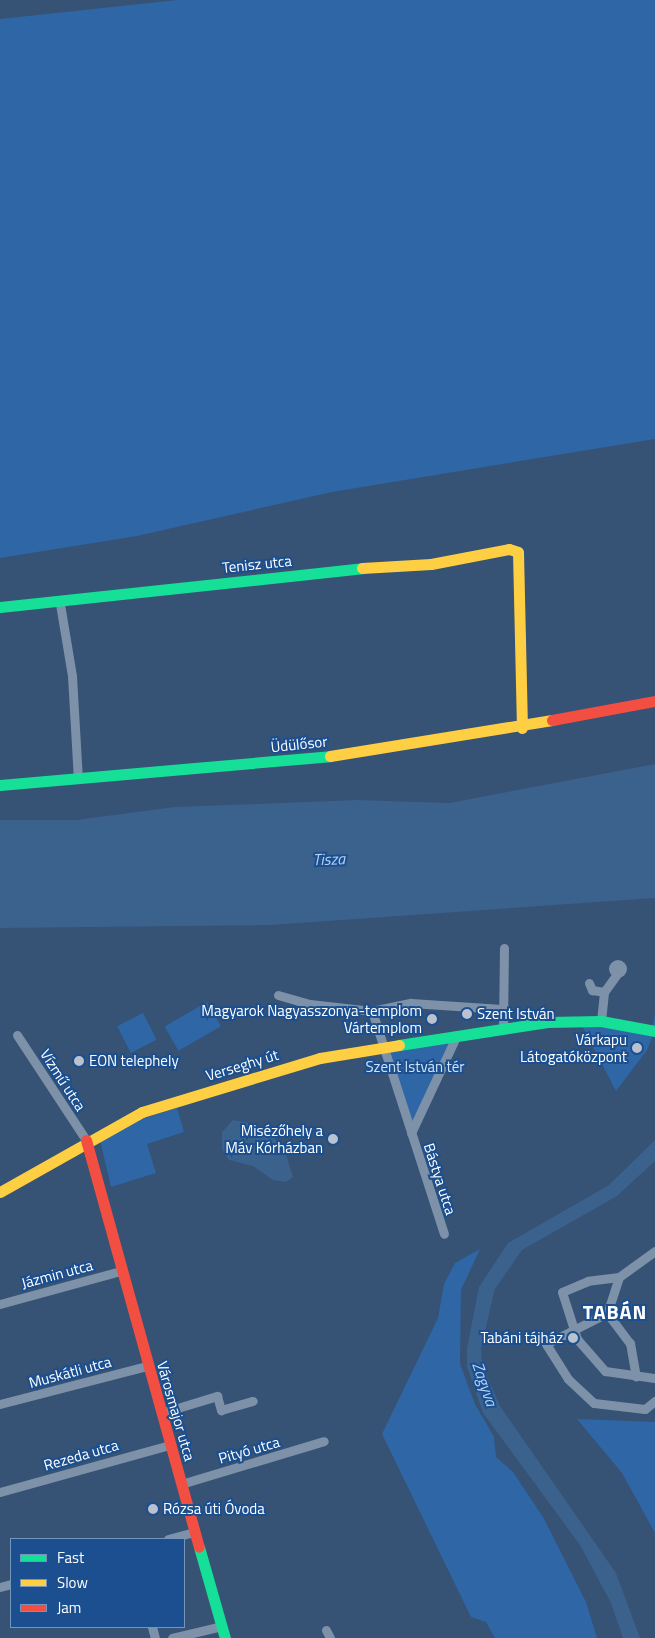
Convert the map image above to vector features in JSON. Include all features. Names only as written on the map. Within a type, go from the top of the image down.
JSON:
[{"type":"street","name":"Tenisz utca","points":[[0,607],[52,600],[60,604],[336,570],[431,564],[509,549],[518,552],[522,728]]},
{"type":"street","points":[[60,604],[72,676],[78,779]]},
{"type":"street","name":"Üdülősor","points":[[0,785],[374,752],[522,728],[655,700]]},
{"type":"street","points":[[503,1028],[504,948]]},
{"type":"street","points":[[601,1021],[604,992],[617,974]]},
{"type":"street","points":[[589,983],[592,990],[604,992]]},
{"type":"street","points":[[278,995],[310,1004],[372,1011],[411,1002],[502,1009]]},
{"type":"street","points":[[372,1011],[411,1133]]},
{"type":"street","points":[[383,1046],[515,1026],[579,1020],[601,1021],[653,1031]]},
{"type":"street","name":"Vízmű utca","points":[[17,1035],[86,1140]]},
{"type":"street","points":[[411,1133],[457,1035]]},
{"type":"street","name":"Verseghy út","points":[[0,1192],[108,1127],[257,1075],[383,1046]]},
{"type":"street","name":"Városmajor utca","points":[[98,1192],[104,1182],[96,1141],[108,1127]]},
{"type":"street","name":"Bástya utca","points":[[411,1133],[444,1234]]},
{"type":"street","name":"Városmajor utca","points":[[86,1140],[98,1192],[180,1484],[226,1638]]},
{"type":"street","points":[[655,1251],[619,1277],[588,1281],[562,1292],[572,1329],[605,1371],[655,1378]]},
{"type":"street","name":"Jázmin utca","points":[[0,1304],[121,1271]]},
{"type":"street","points":[[619,1277],[607,1312],[546,1344],[583,1396],[604,1406],[627,1409],[645,1409],[655,1400]]},
{"type":"street","points":[[607,1312],[630,1343],[636,1376]]},
{"type":"street","name":"Muskátli utca","points":[[0,1404],[147,1366]]},
{"type":"street","points":[[161,1413],[218,1396],[221,1410],[253,1402]]},
{"type":"street","name":"Pityó utca","points":[[180,1484],[324,1441]]},
{"type":"street","name":"Rezeda utca","points":[[0,1492],[170,1445]]},
{"type":"street","points":[[172,1538],[194,1532]]},
{"type":"street","points":[[172,1638],[222,1626]]},
{"type":"green space","points":[[177,0],[655,0],[655,439],[332,492],[137,536],[0,558],[0,19]]},
{"type":"green space","points":[[207,1002],[221,1026],[179,1051],[165,1026]]},
{"type":"green space","points":[[143,1013],[157,1040],[131,1053],[117,1026]]},
{"type":"green space","points":[[655,1014],[655,1031],[647,1050],[616,1091],[579,1020],[652,1030]]},
{"type":"green space","name":"Szent István tér","points":[[457,1035],[411,1133],[383,1045]]},
{"type":"green space","points":[[177,1108],[184,1132],[147,1144],[156,1173],[111,1187],[100,1140],[110,1129]]},
{"type":"green space","points":[[480,1249],[461,1290],[460,1364],[475,1404],[494,1437],[496,1457],[513,1472],[543,1517],[586,1602],[597,1638],[495,1638],[486,1622],[471,1617],[382,1434],[438,1318],[444,1284],[455,1263]]},
{"type":"green space","points":[[577,1419],[655,1422],[655,1533],[622,1473]]},
{"type":"water","name":"Tisza","points":[[655,764],[655,898],[271,925],[0,928],[0,820],[76,820],[175,807],[357,800],[449,803]]},
{"type":"water","points":[[233,1120],[255,1124],[283,1145],[293,1177],[286,1182],[273,1180],[253,1166],[229,1160],[222,1149],[222,1132]]},
{"type":"water","name":"Zagyva","points":[[655,1140],[655,1161],[617,1196],[522,1250],[495,1289],[481,1348],[482,1365],[500,1406],[616,1573],[640,1638],[623,1638],[611,1603],[580,1545],[483,1413],[467,1367],[467,1348],[479,1287],[508,1243],[609,1185]]},
{"type":"traffic: fast","points":[[0,607],[362,568]]},
{"type":"traffic: fast","points":[[0,785],[330,756]]},
{"type":"traffic: fast","points":[[399,1045],[547,1022],[601,1021],[655,1031]]},
{"type":"traffic: fast","points":[[199,1547],[225,1638]]},
{"type":"traffic: slow","points":[[362,568],[431,564],[509,549],[518,552],[522,728]]},
{"type":"traffic: slow","points":[[330,756],[552,720]]},
{"type":"traffic: slow","points":[[0,1192],[142,1112],[320,1058],[399,1045]]},
{"type":"traffic: jam","points":[[552,720],[655,701]]},
{"type":"traffic: jam","points":[[86,1140],[199,1547]]},
{"type":"place","name":"Szent István","points":[[467,1014]]},
{"type":"place","name":"Magyarok Nagyasszonya-templom Vártemplom","points":[[432,1019]]},
{"type":"place","name":"Várkapu Látogatóközpont","points":[[637,1048]]},
{"type":"place","name":"EON telephely","points":[[79,1061]]},
{"type":"place","name":"Misézőhely a Máv Kórházban","points":[[333,1139]]},
{"type":"place","name":"Tabáni tájház","points":[[573,1338]]},
{"type":"place","name":"Rózsa úti Óvoda","points":[[153,1509]]},
{"type":"district","name":"TABÁN","points":[[615,1311]]}]
